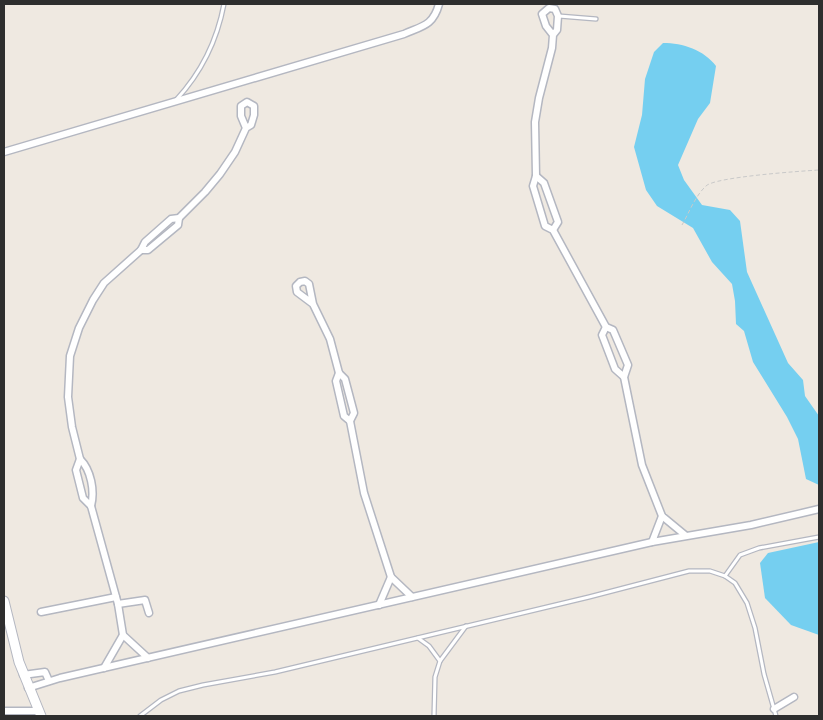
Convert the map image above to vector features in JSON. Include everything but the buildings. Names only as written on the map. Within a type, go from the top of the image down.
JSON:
[{"type":"street","points":[[4,152],[404,34],[426,25],[432,20],[439,4]]},
{"type":"street","points":[[553,35],[546,26],[542,14],[546,9],[552,8],[557,11],[557,30],[553,35],[552,48],[535,122],[536,176],[533,186],[545,226],[553,230],[606,327],[613,330],[628,365],[624,377],[642,465],[662,516],[685,535]]},
{"type":"street","points":[[91,506],[94,496],[87,466],[80,459],[72,427],[68,397],[70,356],[79,328],[104,283],[141,250],[145,242],[171,219],[179,218],[205,192],[236,152],[246,128]]},
{"type":"street","points":[[536,176],[544,183],[558,222],[553,230]]},
{"type":"street","points":[[313,304],[330,339],[339,373],[345,379],[354,413],[350,421],[364,493],[391,577],[412,597]]},
{"type":"street","points":[[606,327],[602,335],[615,369],[624,377]]},
{"type":"street","points":[[80,459],[76,470],[83,498],[91,506],[117,600],[123,635],[148,658]]},
{"type":"street","points":[[28,688],[104,668],[652,542],[751,525],[819,509]]},
{"type":"street","points":[[652,542],[662,516]]},
{"type":"street","points":[[379,605],[391,577]]},
{"type":"street","points":[[41,612],[117,600],[145,600],[149,613]]},
{"type":"street","points":[[4,601],[13,643],[23,675],[40,714],[4,711]]},
{"type":"street","points":[[104,668],[123,635]]},
{"type":"street","points":[[23,675],[45,672],[49,681]]},
{"type":"street","points":[[774,709],[794,697]]},
{"type":"lane","points":[[174,102],[194,80],[206,59],[217,32],[224,4]]},
{"type":"lane","points":[[558,16],[596,19]]},
{"type":"lane","points":[[725,576],[740,555],[779,543],[819,537]]},
{"type":"lane","points":[[140,716],[161,700],[179,691],[275,672],[690,571],[710,571],[725,576],[735,583],[747,603],[755,628],[764,674],[776,716]]},
{"type":"lane","points":[[434,716],[435,677],[440,661],[466,625]]},
{"type":"lane","points":[[417,637],[429,646],[440,661]]},
{"type":"path","points":[[682,225],[707,184],[731,177],[819,170]]},
{"type":"water","points":[[663,43],[678,44],[699,52],[716,66],[710,103],[698,119],[678,165],[684,180],[702,205],[730,210],[740,221],[747,272],[788,363],[803,380],[805,396],[819,416],[819,485],[806,479],[798,439],[787,417],[753,362],[744,331],[736,324],[732,284],[712,262],[693,228],[657,206],[646,190],[634,147],[642,115],[645,79],[654,52]]},
{"type":"water","points":[[819,542],[819,635],[791,625],[765,598],[760,563],[768,553]]}]
